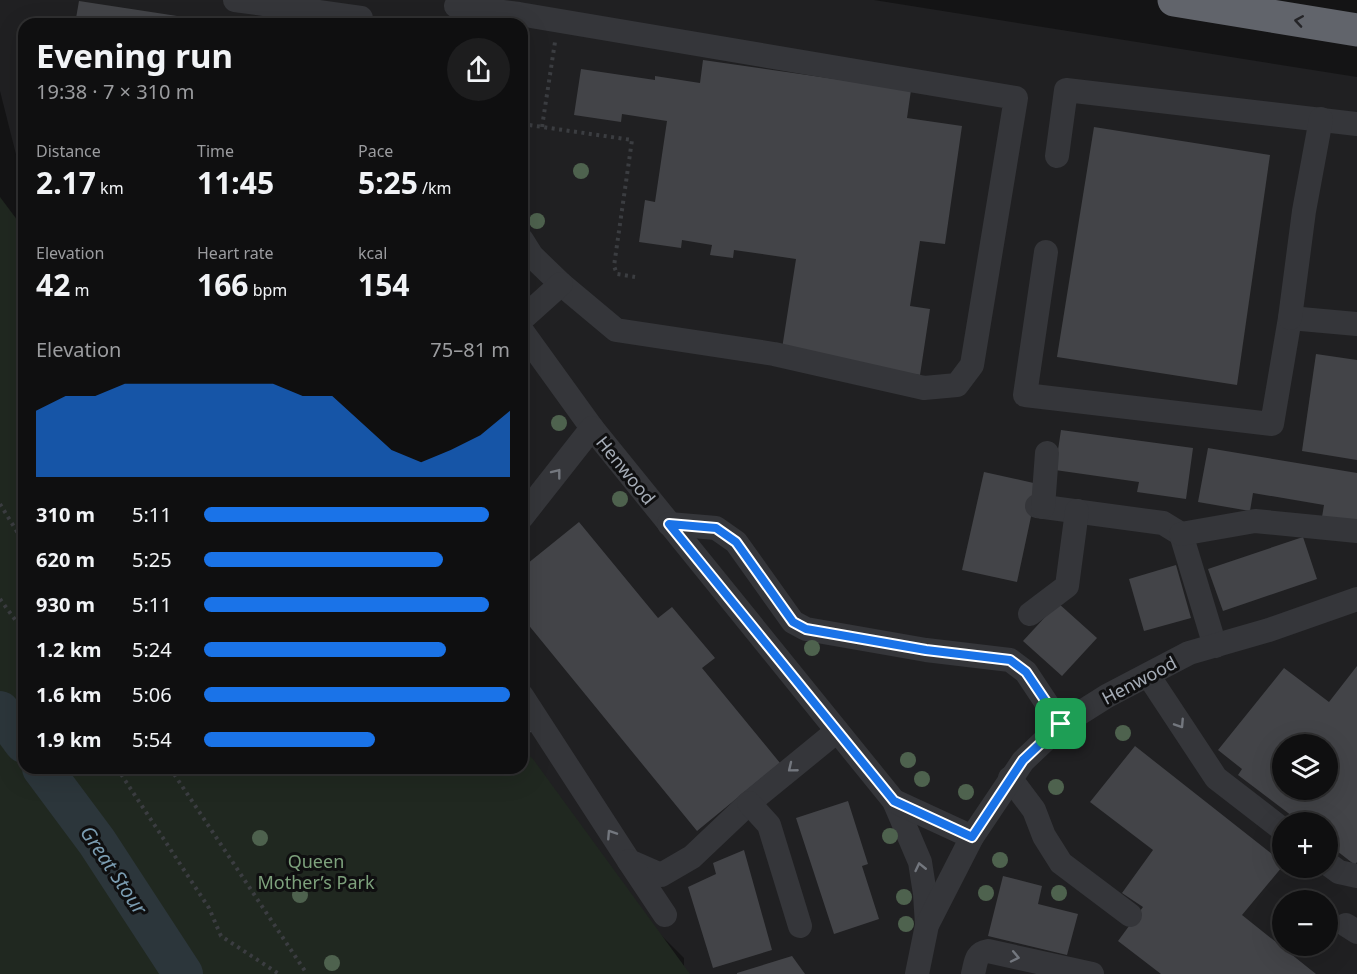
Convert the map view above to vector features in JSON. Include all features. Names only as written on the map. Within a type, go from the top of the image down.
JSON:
[{"type":"highway","points":[[1174,0],[1357,30]]},
{"type":"street","points":[[235,0],[361,18]]},
{"type":"street","points":[[454,10],[519,14],[558,20],[1016,98],[972,366],[957,385],[924,388],[774,354],[616,330],[561,284],[528,249]]},
{"type":"street","points":[[1057,156],[1066,90],[1357,124]]},
{"type":"street","points":[[1046,252],[1025,395],[1272,424],[1290,318],[1304,210],[1321,119]]},
{"type":"street","points":[[528,314],[561,284]]},
{"type":"street","points":[[1290,318],[1357,324]]},
{"type":"street","name":"Henwood","points":[[528,339],[592,428],[894,801],[920,862],[925,894],[927,925],[917,974]]},
{"type":"street","points":[[528,510],[592,428]]},
{"type":"street","points":[[1047,453],[1040,506],[1163,523],[1181,534],[1255,521],[1357,531]]},
{"type":"street","points":[[1030,614],[1067,586],[1077,511]]},
{"type":"street","points":[[669,524],[716,528],[736,542],[793,622],[806,629],[926,650],[1010,660],[1026,672],[1061,724]]},
{"type":"street","points":[[1181,534],[1215,646]]},
{"type":"street","name":"Henwood","points":[[927,925],[972,837],[1010,778],[1023,760],[1061,724],[1107,696],[1189,653],[1269,630],[1357,599]]},
{"type":"street","points":[[1148,675],[1216,778],[1272,821]]},
{"type":"street","points":[[528,705],[665,915]]},
{"type":"street","points":[[629,861],[661,875],[692,857],[749,803],[837,731]]},
{"type":"street","points":[[1010,778],[1034,810],[1044,836],[1061,863],[1130,915]]},
{"type":"street","name":"Henwood","points":[[894,801],[972,837]]},
{"type":"street","points":[[749,803],[770,825],[800,926]]},
{"type":"street","points":[[1338,871],[1357,876]]},
{"type":"street","points":[[973,974],[977,956],[981,952],[988,951],[1092,974]]},
{"type":"path","points":[[542,127],[558,20]]},
{"type":"path","points":[[528,125],[632,140],[614,266],[617,274],[635,277]]},
{"type":"path","points":[[0,504],[18,533]]},
{"type":"path","points":[[0,599],[18,624]]},
{"type":"path","points":[[121,774],[209,908],[221,936],[279,974]]},
{"type":"path","points":[[174,774],[307,974]]},
{"type":"shaded area","points":[[0,0],[874,0],[1357,77],[1357,974],[684,974],[684,958],[499,774],[528,774],[528,18],[18,18],[18,162],[0,91]]},
{"type":"green space","name":"Queen Mother’s Park","points":[[0,197],[18,221],[18,774],[528,774],[528,754],[690,974],[0,974]]},
{"type":"building","points":[[79,1],[190,18],[76,18]]},
{"type":"building","points":[[703,60],[911,90],[907,118],[962,126],[945,244],[920,241],[910,306],[930,309],[920,375],[781,355],[796,259],[734,250],[733,258],[710,255],[712,245],[682,240],[681,248],[639,242],[645,200],[655,202],[667,121],[622,114],[621,122],[574,115],[581,69],[655,80],[655,76],[700,83]]},
{"type":"building","points":[[1094,127],[1270,155],[1237,385],[1057,357]]},
{"type":"building","points":[[1316,354],[1357,360],[1357,460],[1302,451]]},
{"type":"building","points":[[1061,430],[1193,448],[1186,499],[1137,492],[1139,482],[1055,470]]},
{"type":"building","points":[[1208,448],[1357,473],[1357,523],[1322,517],[1324,505],[1253,493],[1250,511],[1198,502]]},
{"type":"building","points":[[984,472],[1038,484],[1017,582],[962,570]]},
{"type":"building","points":[[579,522],[658,618],[672,607],[715,658],[702,668],[780,763],[697,831],[528,624],[528,563]]},
{"type":"building","points":[[1303,537],[1317,579],[1223,611],[1208,569]]},
{"type":"building","points":[[1176,565],[1191,618],[1144,631],[1129,579]]},
{"type":"building","points":[[1058,603],[1097,638],[1062,676],[1023,641]]},
{"type":"building","points":[[1357,666],[1357,862],[1355,865],[1338,852],[1338,812],[1287,812],[1238,775],[1242,769],[1218,750],[1284,668],[1329,702]]},
{"type":"building","points":[[1135,746],[1272,854],[1273,878],[1242,915],[1272,939],[1272,956],[1293,956],[1316,974],[1161,974],[1118,941],[1143,907],[1122,893],[1153,850],[1090,802]]},
{"type":"building","points":[[848,801],[868,864],[862,866],[879,919],[834,934],[796,818]]},
{"type":"building","points":[[744,850],[772,950],[713,968],[688,887],[716,874],[713,863]]},
{"type":"building","points":[[1003,876],[1042,886],[1038,904],[1078,914],[1067,955],[988,936]]},
{"type":"building","points":[[792,956],[805,974],[737,974],[737,973]]},
{"type":"waterway","name":"Great Stour","points":[[0,711],[18,735]]},
{"type":"waterway","name":"Great Stour","points":[[46,774],[97,842],[183,974]]},
{"type":"route","points":[[669,524],[716,528],[736,542],[793,622],[806,629],[926,650],[1010,660],[1026,672],[1061,724],[1023,760],[972,837],[894,801],[669,524]]}]
